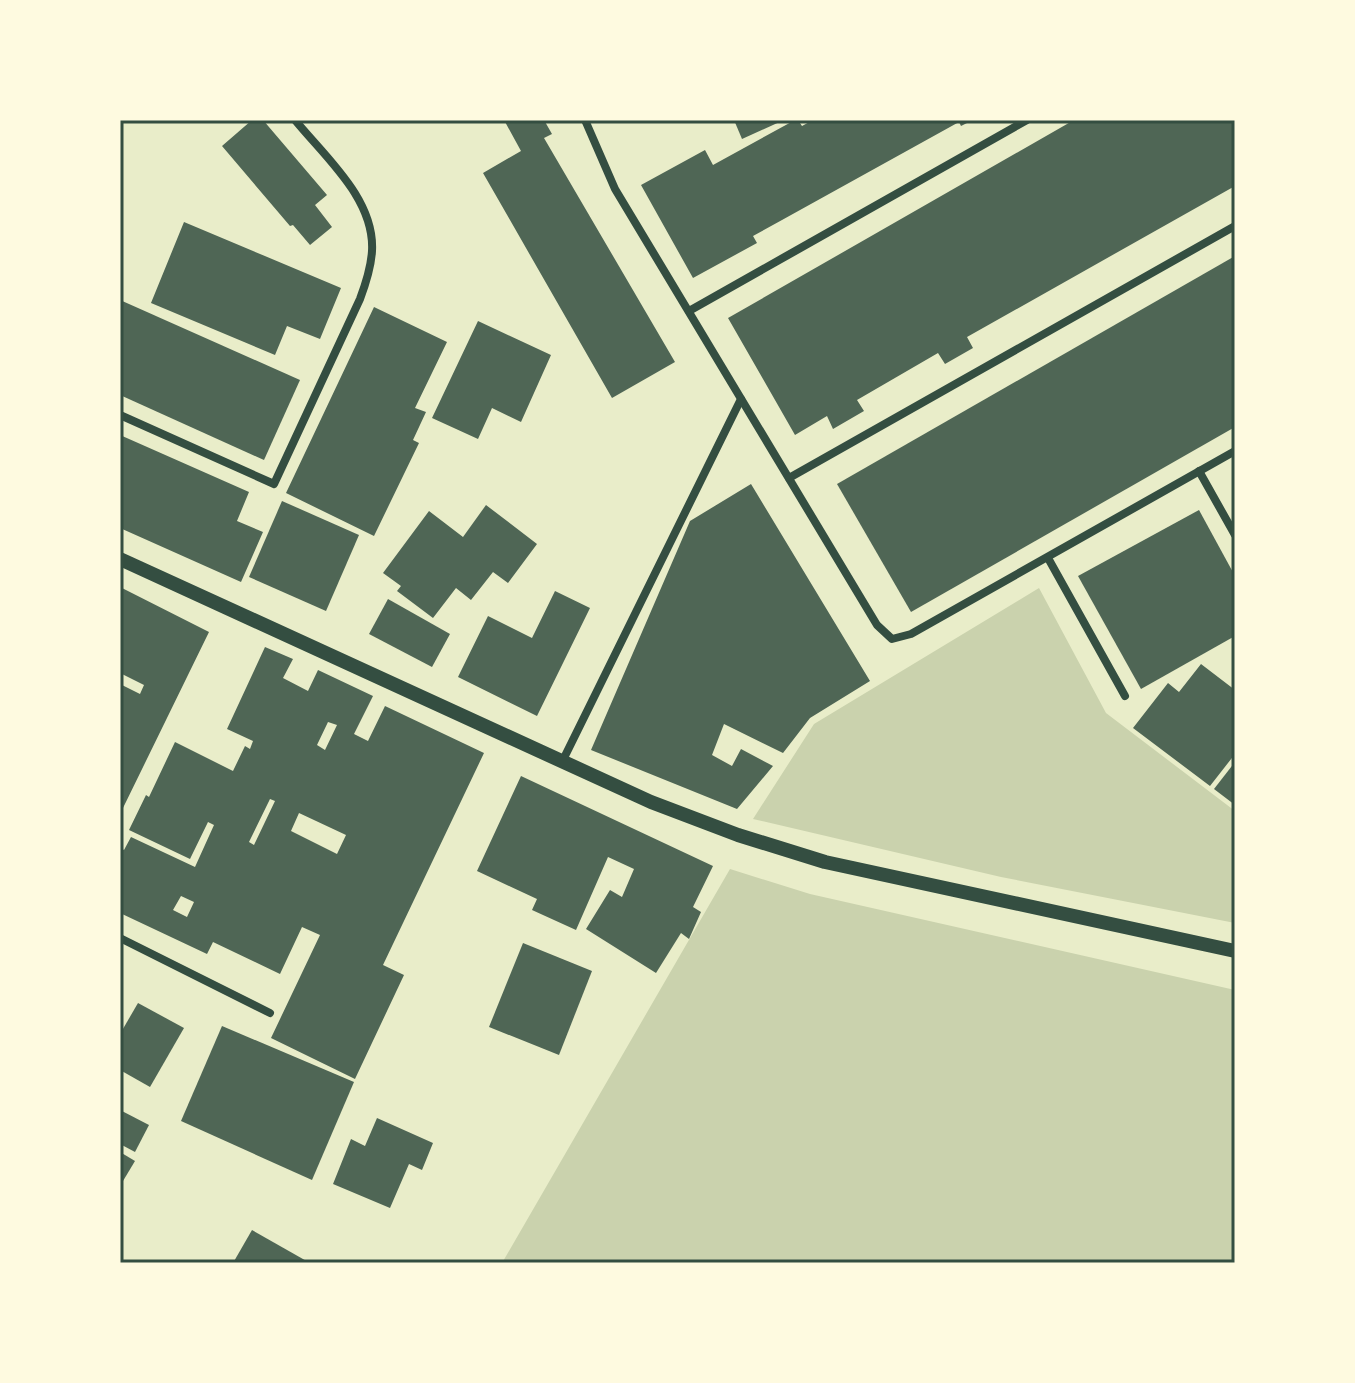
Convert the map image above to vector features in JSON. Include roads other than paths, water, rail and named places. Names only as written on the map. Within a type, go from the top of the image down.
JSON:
[{"type":"street","points":[[120,415],[274,484],[360,299],[373,249],[369,222],[356,195],[295,120]]},
{"type":"street","points":[[585,120],[615,189],[877,625],[892,639],[911,634],[1235,451]]},
{"type":"street","points":[[689,311],[1027,120]]},
{"type":"street","points":[[789,478],[1235,226]]},
{"type":"street","points":[[563,760],[741,399]]},
{"type":"street","points":[[1199,471],[1235,535]]},
{"type":"street","points":[[1048,558],[1125,696]]},
{"type":"street","points":[[120,559],[651,802],[738,835],[825,862],[1235,951]]},
{"type":"street","points":[[120,938],[270,1013]]}]
